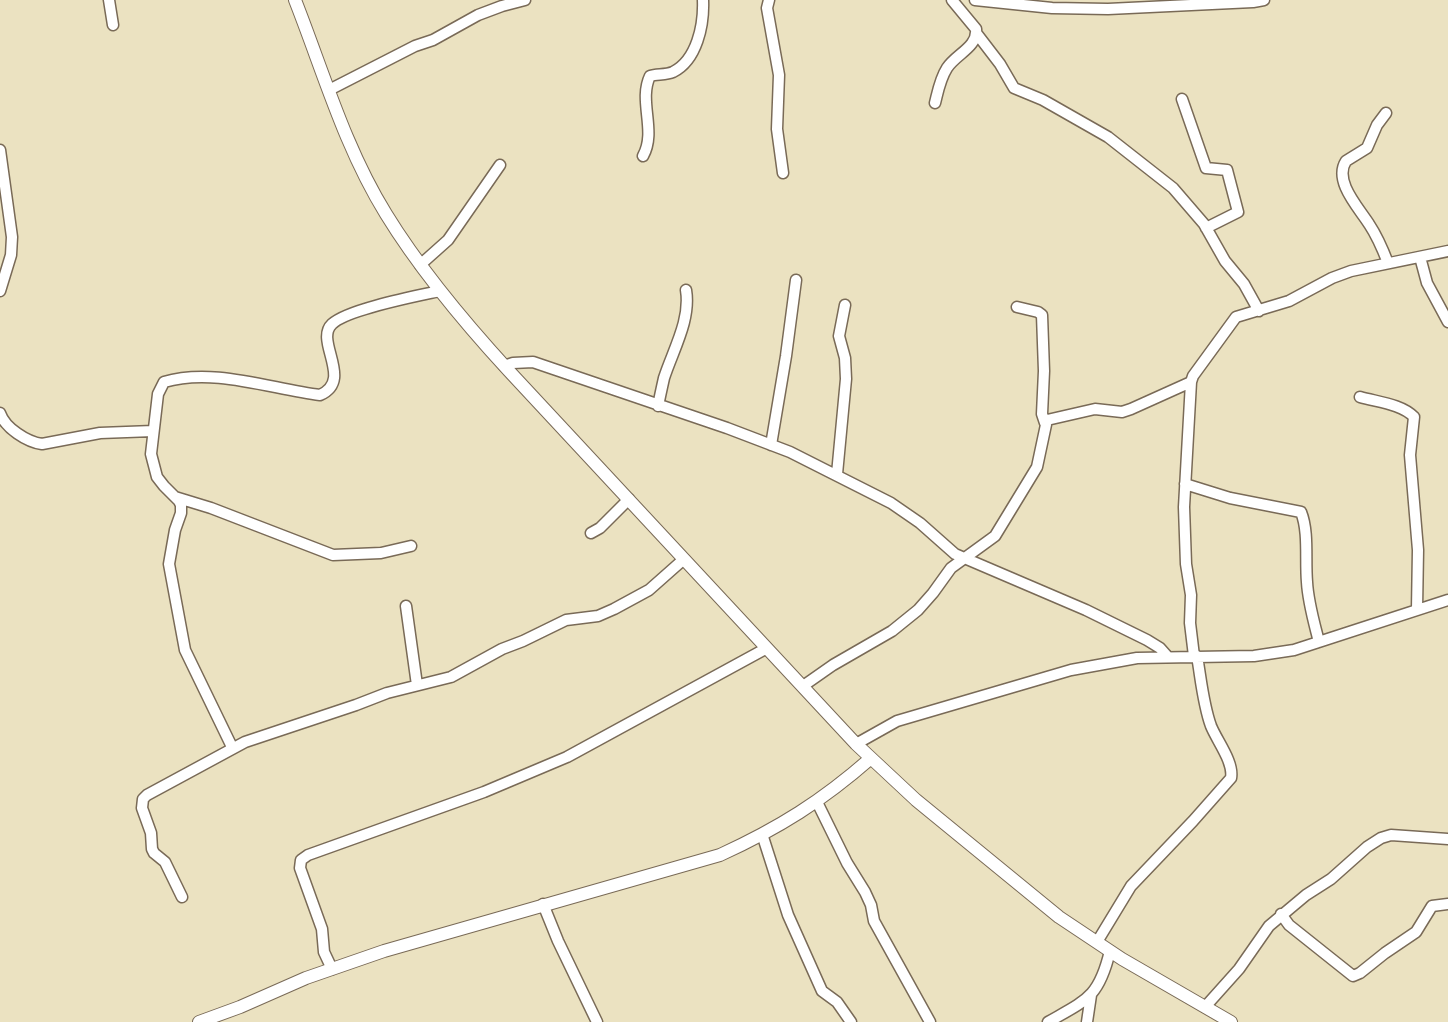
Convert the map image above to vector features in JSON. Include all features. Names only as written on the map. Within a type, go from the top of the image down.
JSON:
[{"type":"main road","points":[[295,0],[357,158],[385,213],[440,291],[504,366],[856,744],[916,800],[1050,910],[1110,951],[1231,1022]]},
{"type":"main road","points":[[199,1022],[332,969],[384,951],[720,855],[818,802],[871,758]]},
{"type":"street","points":[[109,0],[113,25]]},
{"type":"street","points":[[329,90],[415,46],[433,40],[478,15],[525,0]]},
{"type":"street","points":[[644,156],[649,140],[646,94],[648,79],[650,76],[671,73],[692,53],[700,28],[704,0]]},
{"type":"street","points":[[768,0],[767,8],[780,75],[777,129],[783,173]]},
{"type":"street","points":[[952,0],[976,28],[977,34],[1000,64],[1014,88],[1043,100],[1108,137],[1173,188],[1206,228],[1225,261],[1244,284],[1259,311]]},
{"type":"street","points":[[975,0],[1052,8],[1108,9],[1264,0]]},
{"type":"street","points":[[935,104],[940,79],[946,69],[955,57],[972,45],[977,34]]},
{"type":"street","points":[[1182,99],[1206,168],[1227,170],[1238,212],[1206,228]]},
{"type":"street","points":[[1386,113],[1377,125],[1367,148],[1346,161],[1342,173],[1351,196],[1370,225],[1388,263]]},
{"type":"street","points":[[0,150],[12,237],[11,255],[0,291]]},
{"type":"street","points":[[420,265],[448,240],[500,165]]},
{"type":"street","points":[[1097,942],[1131,886],[1231,778],[1230,765],[1211,726],[1207,711],[1190,623],[1191,595],[1184,535],[1191,382],[1231,321],[1242,315],[1289,301],[1332,278],[1351,271],[1448,251]]},
{"type":"street","points":[[1420,257],[1427,283],[1448,322]]},
{"type":"street","points":[[771,445],[796,280]]},
{"type":"street","points":[[658,405],[664,377],[688,301],[686,290]]},
{"type":"street","points":[[232,747],[185,650],[170,564],[171,549],[181,513],[179,501],[164,486],[153,466],[151,454],[158,394],[164,382],[178,378],[209,376],[321,395],[328,391],[334,382],[334,361],[328,342],[328,332],[332,324],[359,311],[440,291]]},
{"type":"street","points":[[837,474],[846,373],[845,358],[839,336],[845,305]]},
{"type":"street","points":[[803,686],[833,665],[892,631],[918,610],[951,568],[995,536],[1037,467],[1045,423],[1042,414],[1044,371],[1041,315],[1038,312],[1017,307]]},
{"type":"street","points":[[504,366],[532,362],[771,445],[837,474],[891,503],[920,523],[955,554],[1086,610],[1148,640],[1168,657]]},
{"type":"street","points":[[1045,423],[1052,417],[1084,411],[1122,412],[1191,382]]},
{"type":"street","points":[[1360,397],[1393,406],[1414,417],[1410,455],[1418,550],[1417,609]]},
{"type":"street","points":[[0,413],[2,418],[16,431],[32,442],[42,444],[100,433],[153,431]]},
{"type":"street","points":[[1185,484],[1230,498],[1301,512],[1311,614],[1319,642]]},
{"type":"street","points":[[175,497],[211,508],[333,555],[381,552],[411,546]]},
{"type":"street","points":[[591,533],[600,528],[629,499]]},
{"type":"street","points":[[182,897],[165,862],[152,849],[151,833],[142,808],[143,799],[147,795],[232,747],[387,693],[451,677],[502,649],[566,620],[598,616],[614,609],[649,590],[684,559]]},
{"type":"street","points":[[856,744],[897,721],[1071,670],[1137,658],[1254,656],[1294,650],[1448,600]]},
{"type":"street","points":[[406,606],[417,685]]},
{"type":"street","points":[[332,969],[324,952],[321,929],[300,868],[301,860],[308,855],[484,792],[567,757],[767,648]]},
{"type":"street","points":[[818,802],[851,871],[865,892],[871,905],[874,921],[930,1022]]},
{"type":"street","points":[[762,834],[788,915],[822,991],[837,1002],[851,1022]]},
{"type":"street","points":[[1205,1007],[1239,969],[1269,926],[1281,914],[1331,879],[1381,838],[1391,835],[1448,839]]},
{"type":"street","points":[[543,904],[597,1022]]},
{"type":"street","points":[[1281,914],[1289,925],[1353,976],[1416,932],[1432,906],[1448,904]]},
{"type":"street","points":[[1048,1022],[1091,995],[1101,982],[1110,951]]},
{"type":"street","points":[[1086,1022],[1091,995]]}]
